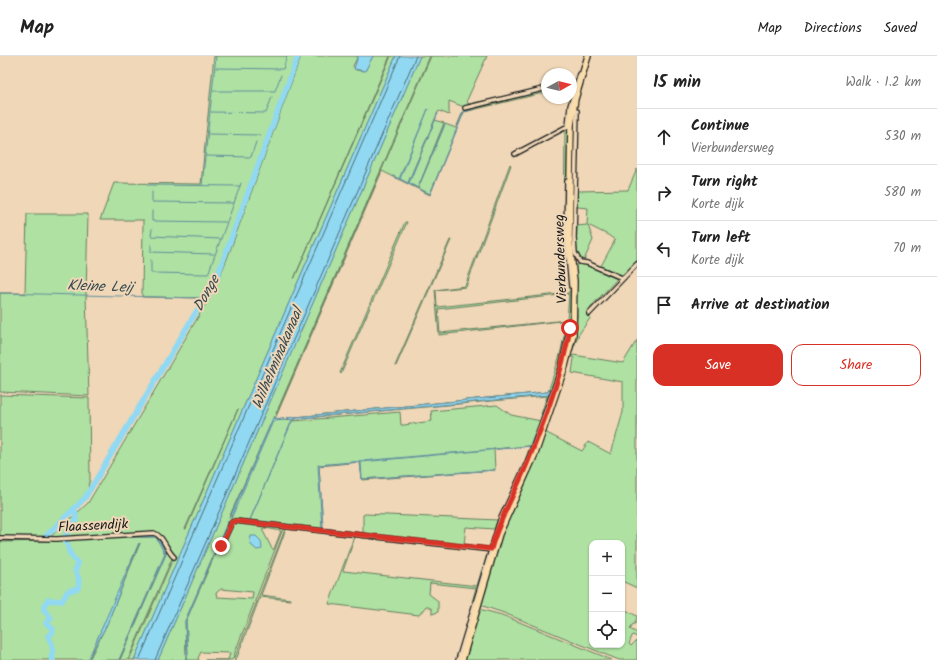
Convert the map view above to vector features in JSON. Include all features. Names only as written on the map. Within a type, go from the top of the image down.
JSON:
[{"type":"main road","name":"Vierbundersweg","points":[[462,660],[493,550],[505,518],[535,454],[565,366],[573,335],[574,280],[569,237],[572,125],[579,80],[588,56]]},
{"type":"street","name":"Vierbundersweg","points":[[579,80],[585,56]]},
{"type":"street","points":[[465,108],[541,89]]},
{"type":"street","name":"Vierbundersweg","points":[[577,111],[572,125],[575,253],[579,261],[587,262],[622,278]]},
{"type":"street","points":[[515,154],[572,125]]},
{"type":"street","points":[[589,314],[637,264]]},
{"type":"street","points":[[221,546],[232,522],[235,521],[493,550]]},
{"type":"street","name":"Flaassendijk","points":[[0,538],[56,539],[154,533],[160,537],[174,557]]},
{"type":"street","name":"Vierbundersweg","points":[[458,660],[493,550]]},
{"type":"green space","points":[[214,56],[297,56],[222,261],[212,284],[203,298],[142,297],[143,220],[100,220],[114,183],[201,184]]},
{"type":"green space","points":[[301,56],[358,56],[353,66],[356,70],[365,71],[373,56],[390,56],[294,279],[391,56],[396,56],[134,660],[129,660],[175,554],[173,555],[159,534],[49,538],[88,503],[214,290],[227,259]],"holes":[[[238,409],[186,529],[185,529]]]},
{"type":"green space","points":[[420,56],[430,56],[276,414],[431,56],[487,56],[467,100],[468,104],[503,97],[464,107],[449,101],[449,115],[439,111],[438,112],[408,183],[435,120],[444,123],[418,188],[445,124],[456,128],[464,109],[541,90],[541,93],[464,112],[430,195],[382,171],[275,419],[274,416],[229,518],[273,421],[293,419],[293,421],[400,412],[401,425],[404,425],[432,421],[431,411],[497,405],[511,415],[541,421],[528,460],[525,460],[530,446],[494,449],[495,470],[362,480],[360,462],[319,466],[323,528],[363,533],[363,515],[365,514],[498,520],[519,476],[520,478],[498,523],[492,544],[490,545],[497,521],[494,529],[466,527],[464,544],[489,548],[233,520],[227,535],[233,522],[283,527],[232,660],[228,660],[230,653],[201,652],[198,658],[199,660],[186,660],[188,654],[186,621],[229,522],[185,621],[185,660],[158,660]],"holes":[[[265,528],[281,531],[274,549],[272,549],[262,529]],[[221,589],[253,592],[252,599],[217,597],[216,593]]]},
{"type":"green space","points":[[565,128],[568,128],[565,232],[571,288],[569,289],[564,231]]},
{"type":"green space","points":[[510,164],[511,165],[466,287],[436,290],[437,307],[569,293],[569,291],[571,291],[569,320],[439,335],[435,290],[465,286]],"holes":[[[569,294],[567,320],[440,333],[438,309]]]},
{"type":"green space","points":[[637,169],[637,261],[622,275],[601,266],[615,240],[588,225],[593,240],[584,260],[580,259],[576,251],[577,226],[587,225],[588,208],[577,207],[577,191],[628,190]]},
{"type":"green space","points":[[27,214],[88,214],[86,295],[89,396],[0,392],[0,293],[25,293]]},
{"type":"green space","points":[[405,222],[407,222],[341,374],[340,373]]},
{"type":"green space","points":[[450,240],[451,240],[395,366]]},
{"type":"green space","points":[[578,264],[583,264],[617,279],[586,312],[591,317],[579,334],[571,354],[577,316],[575,266]]},
{"type":"green space","points":[[567,322],[566,339],[544,415],[541,414],[547,396],[306,418],[549,395],[549,392],[286,418],[548,392],[560,355]]},
{"type":"green space","points":[[637,340],[637,588],[625,582],[625,540],[589,540],[589,648],[504,613],[480,605],[500,538],[534,464],[545,432],[582,451],[588,442],[611,454],[623,412],[623,382],[572,373],[573,355],[623,363]]},
{"type":"green space","points":[[0,395],[89,398],[90,480],[88,486],[92,490],[79,507],[47,537],[0,537]]},
{"type":"green space","points":[[286,527],[490,550],[485,568],[483,568],[488,551],[355,537],[343,571],[477,586],[482,569],[484,570],[475,602],[472,602],[476,588],[430,583],[429,594],[438,601],[438,612],[432,614],[432,609],[426,606],[419,615],[329,604],[354,537],[286,529],[261,595],[290,600],[260,597],[236,660],[234,660]]},
{"type":"green space","points":[[157,534],[173,556],[128,660],[120,660],[166,554],[158,537],[152,535],[130,537],[156,537],[165,554],[119,660],[89,660],[107,624],[140,543],[88,660],[0,660],[0,542],[49,541],[0,541],[0,539]]},
{"type":"green space","points":[[479,609],[502,615],[612,660],[463,660]]},
{"type":"green space","points":[[625,610],[637,616],[635,624],[633,624],[630,629],[637,633],[637,638],[634,635],[632,636],[629,644],[631,646],[637,640],[637,660],[619,660],[590,648],[625,648]]},
{"type":"water","points":[[358,56],[373,56],[365,71],[354,69]]},
{"type":"water","name":"Wilhelminakanaal","points":[[396,56],[420,56],[158,660],[134,660]]},
{"type":"water","points":[[428,109],[400,179],[408,183],[438,113],[409,183],[430,194],[399,179]]},
{"type":"water","points":[[472,110],[464,112],[430,194],[464,111]]},
{"type":"water","points":[[549,389],[551,390],[549,395],[293,419],[250,520],[292,420],[286,418],[548,392]]},
{"type":"water","points":[[274,416],[274,419],[284,418],[285,420],[273,421],[231,519],[232,513]]},
{"type":"water","points":[[539,423],[531,446],[361,462],[362,479],[360,462],[319,465],[323,528],[360,533],[322,529],[318,465],[530,446]]},
{"type":"water","points":[[237,519],[250,520],[318,528]]},
{"type":"water","points":[[228,521],[186,621],[187,656],[185,621]]},
{"type":"water","points":[[155,535],[159,538],[166,554],[119,660],[165,554],[156,537],[130,537]]},
{"type":"water","points":[[251,536],[256,536],[261,541],[262,549],[257,550],[252,546],[250,541]]},
{"type":"water","points":[[139,543],[107,624],[88,660]]},
{"type":"waterway","points":[[202,185],[216,56]]},
{"type":"waterway","points":[[216,68],[283,69],[287,56]]},
{"type":"waterway","name":"Donge","points":[[46,536],[85,498],[217,277],[298,56]]},
{"type":"waterway","points":[[213,91],[275,91],[281,75]]},
{"type":"waterway","points":[[211,112],[266,113],[272,97]]},
{"type":"waterway","points":[[209,134],[260,135]]},
{"type":"waterway","points":[[206,156],[251,157],[256,142]]},
{"type":"waterway","points":[[152,192],[152,202],[234,203],[241,183]]},
{"type":"waterway","points":[[147,185],[240,186]]},
{"type":"waterway","points":[[151,260],[151,273],[208,274],[234,203]]},
{"type":"waterway","points":[[152,211],[152,221],[226,222]]},
{"type":"waterway","points":[[152,229],[151,236],[221,239]]},
{"type":"waterway","points":[[151,244],[151,252],[214,254]]},
{"type":"waterway","name":"Kleine Leij","points":[[0,293],[200,298]]},
{"type":"waterway","name":"Donge","points":[[66,534],[76,521],[75,510]]},
{"type":"waterway","name":"Donge","points":[[53,660],[51,657],[53,655],[52,644],[48,636],[52,633],[53,629],[46,623],[51,618],[44,610],[44,605],[48,600],[62,601],[68,591],[78,588],[79,584],[75,571],[78,564],[70,554],[66,541]]},
{"type":"route","points":[[221,546],[232,522],[235,521],[491,549],[500,520],[530,456],[561,368],[570,328]]}]
